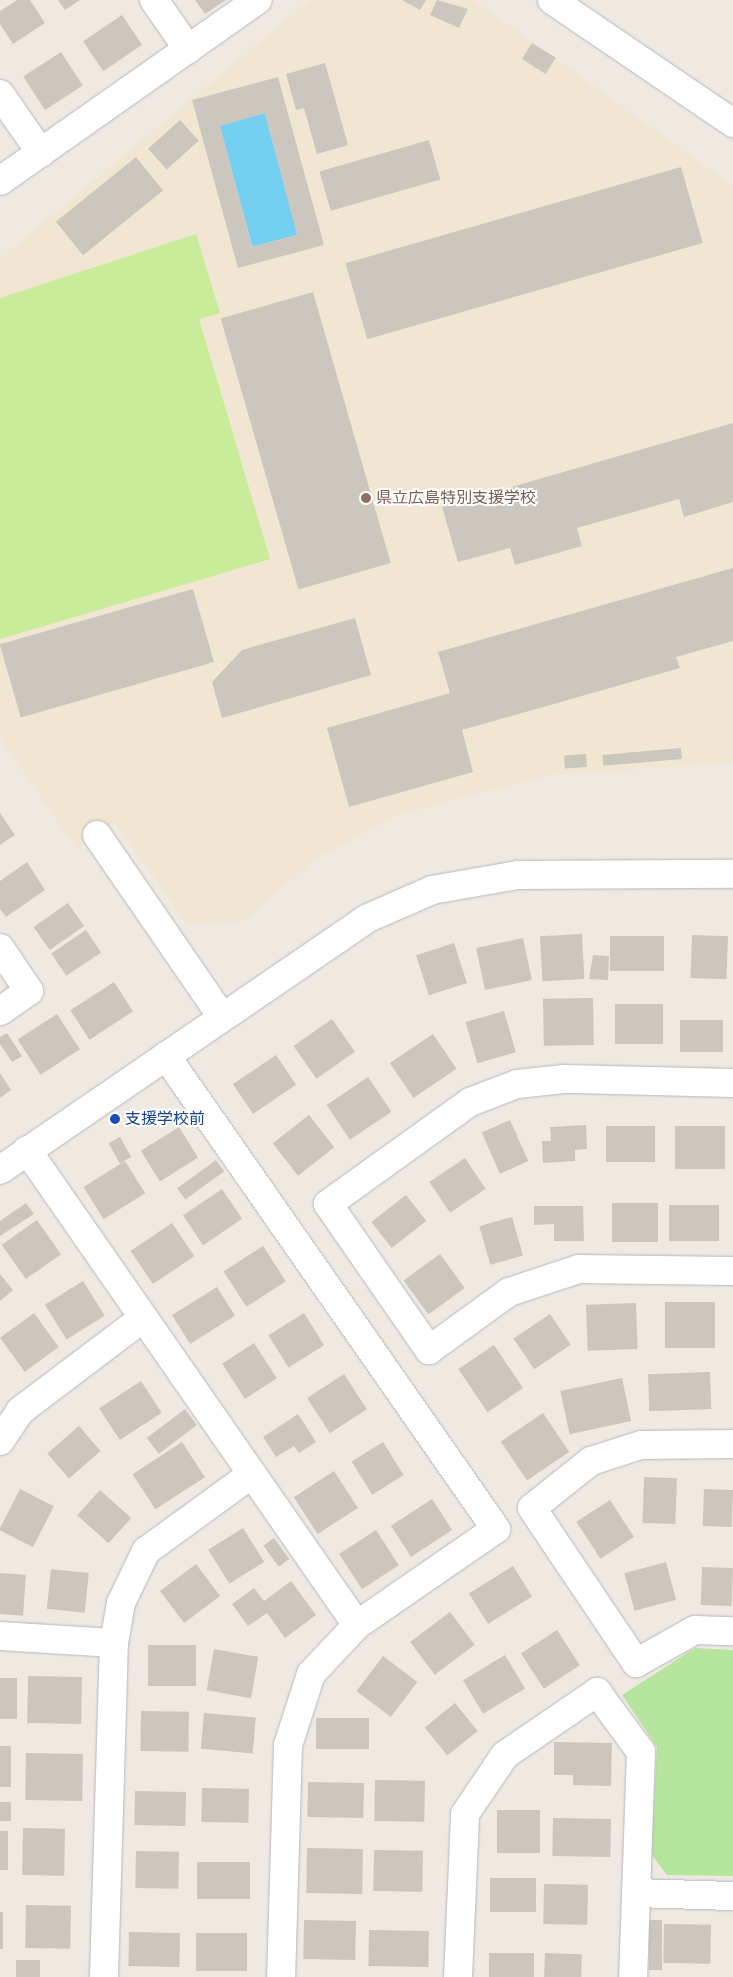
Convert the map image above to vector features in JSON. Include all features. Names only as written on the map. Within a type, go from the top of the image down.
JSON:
[{"type":"street","points":[[154,0],[188,49]]},
{"type":"street","points":[[0,180],[258,0]]},
{"type":"street","points":[[552,0],[733,123]]},
{"type":"street","points":[[0,94],[41,153]]},
{"type":"street","points":[[97,836],[222,1017]]},
{"type":"street","points":[[0,1170],[366,919],[432,890],[518,875],[733,874]]},
{"type":"street","points":[[0,948],[30,991],[0,1011]]},
{"type":"street","points":[[166,1056],[496,1529],[357,1625],[311,1674],[288,1745],[281,1977]]},
{"type":"street","points":[[733,1083],[564,1079],[517,1084],[470,1102],[328,1204],[429,1350],[509,1292],[579,1269],[733,1271]]},
{"type":"street","points":[[27,1150],[357,1625]]},
{"type":"street","points":[[0,1440],[20,1412],[144,1318]]},
{"type":"street","points":[[733,1444],[641,1445],[591,1461],[532,1508],[636,1663],[695,1630],[733,1631]]},
{"type":"street","points":[[104,1977],[114,1643],[121,1603],[146,1551],[252,1474]]},
{"type":"street","points":[[0,1636],[114,1643]]},
{"type":"street","points":[[458,1977],[464,1814],[505,1755],[597,1692],[641,1752],[633,1977]]},
{"type":"street","points":[[636,1893],[733,1896]]},
{"type":"shaded area","name":"県立広島特別支援学校","points":[[310,0],[473,0],[733,186],[733,763],[555,774],[400,814],[315,859],[243,921],[188,924],[115,824],[77,849],[0,738],[0,259]]},
{"type":"green space","points":[[196,234],[220,313],[199,319],[270,559],[0,639],[0,298]]},
{"type":"green space","points":[[695,1648],[733,1650],[733,1876],[667,1875],[651,1854],[657,1747],[622,1695]]},
{"type":"water","points":[[265,113],[298,235],[252,247],[220,125]]},
{"type":"building","points":[[17,0],[30,0],[45,23],[13,44],[0,24],[0,11]]},
{"type":"building","points":[[58,0],[80,0],[65,10]]},
{"type":"building","points":[[195,0],[226,0],[205,14]]},
{"type":"building","points":[[402,0],[426,0],[420,10]]},
{"type":"building","points":[[437,0],[468,9],[459,28],[430,15]]},
{"type":"building","points":[[122,15],[142,45],[103,71],[83,41]]},
{"type":"building","points":[[532,43],[556,58],[546,74],[522,59]]},
{"type":"building","points":[[61,52],[83,86],[45,110],[23,77]]},
{"type":"building","points":[[325,63],[348,145],[317,154],[304,108],[296,110],[286,74]]},
{"type":"building","points":[[278,77],[324,245],[238,268],[192,100]],"holes":[[[265,113],[297,235],[252,247],[220,126]]]},
{"type":"building","points":[[180,120],[199,141],[167,170],[148,149]]},
{"type":"building","points":[[429,140],[440,179],[331,211],[319,171]]},
{"type":"building","points":[[136,157],[163,190],[83,255],[56,222]]},
{"type":"building","points":[[681,167],[703,243],[367,339],[346,263]]},
{"type":"building","points":[[313,292],[391,563],[298,590],[221,318]]},
{"type":"building","points":[[733,423],[733,502],[684,517],[679,499],[577,528],[582,546],[515,565],[510,548],[458,562],[442,507]]},
{"type":"building","points":[[733,568],[733,641],[676,657],[680,668],[462,730],[473,772],[349,807],[327,728],[450,693],[438,652]]},
{"type":"building","points":[[193,589],[214,662],[21,717],[0,644]]},
{"type":"building","points":[[355,618],[371,675],[222,718],[212,682],[242,650]]},
{"type":"building","points":[[681,748],[682,759],[603,766],[602,755]]},
{"type":"building","points":[[586,754],[587,767],[565,769],[564,756]]},
{"type":"building","points":[[0,813],[15,835],[0,845]]},
{"type":"building","points":[[27,862],[45,890],[6,917],[0,909],[0,881]]},
{"type":"building","points":[[68,903],[84,926],[50,950],[34,927]]},
{"type":"building","points":[[86,930],[101,952],[66,976],[51,953]]},
{"type":"building","points":[[582,934],[584,979],[542,981],[540,936]]},
{"type":"building","points":[[692,935],[728,936],[726,979],[690,978]]},
{"type":"building","points":[[610,936],[664,936],[664,971],[610,971]]},
{"type":"building","points":[[523,938],[532,980],[485,990],[476,948]]},
{"type":"building","points":[[454,943],[467,983],[429,995],[416,955]]},
{"type":"building","points":[[593,955],[609,956],[608,980],[589,979]]},
{"type":"building","points":[[114,982],[133,1011],[89,1040],[70,1010]]},
{"type":"building","points":[[593,998],[594,1045],[544,1046],[543,999]]},
{"type":"building","points":[[615,1004],[663,1004],[663,1044],[615,1044]]},
{"type":"building","points":[[504,1011],[516,1052],[477,1063],[466,1022]]},
{"type":"building","points":[[57,1014],[80,1049],[40,1075],[18,1040]]},
{"type":"building","points":[[332,1019],[355,1052],[316,1079],[293,1046]]},
{"type":"building","points":[[680,1020],[723,1020],[723,1052],[680,1052]]},
{"type":"building","points":[[7,1033],[22,1056],[12,1062],[0,1044],[0,1037]]},
{"type":"building","points":[[433,1034],[456,1069],[413,1098],[390,1063]]},
{"type":"building","points":[[276,1055],[296,1085],[253,1114],[233,1084]]},
{"type":"building","points":[[0,1073],[11,1090],[0,1098]]},
{"type":"building","points":[[368,1077],[391,1112],[350,1140],[327,1105]]},
{"type":"building","points":[[309,1115],[334,1147],[298,1176],[273,1143]]},
{"type":"building","points":[[510,1120],[528,1161],[500,1174],[482,1133]]},
{"type":"building","points":[[586,1125],[587,1149],[575,1150],[575,1161],[543,1163],[542,1141],[551,1141],[550,1127]]},
{"type":"building","points":[[606,1126],[655,1126],[655,1162],[606,1162]]},
{"type":"building","points":[[675,1126],[725,1126],[725,1169],[675,1169]]},
{"type":"building","points":[[179,1127],[198,1158],[160,1181],[141,1151]]},
{"type":"building","points":[[120,1137],[131,1157],[120,1163],[109,1143]]},
{"type":"building","points":[[465,1158],[486,1189],[450,1213],[429,1182]]},
{"type":"building","points":[[216,1160],[224,1171],[185,1200],[177,1188]]},
{"type":"building","points":[[125,1161],[145,1193],[104,1219],[83,1187]]},
{"type":"building","points":[[222,1189],[242,1219],[203,1245],[183,1215]]},
{"type":"building","points":[[406,1195],[426,1221],[392,1248],[371,1222]]},
{"type":"building","points":[[26,1203],[34,1214],[0,1236],[0,1221]]},
{"type":"building","points":[[612,1203],[658,1203],[658,1242],[612,1242]]},
{"type":"building","points":[[669,1205],[719,1205],[719,1241],[669,1241]]},
{"type":"building","points":[[534,1206],[583,1206],[584,1241],[554,1241],[554,1224],[534,1225]]},
{"type":"building","points":[[512,1217],[523,1255],[490,1265],[479,1226]]},
{"type":"building","points":[[37,1220],[61,1254],[26,1279],[2,1245]]},
{"type":"building","points":[[172,1223],[194,1256],[153,1284],[131,1251]]},
{"type":"building","points":[[263,1246],[286,1281],[246,1307],[224,1272]]},
{"type":"building","points":[[440,1254],[465,1288],[428,1314],[404,1280]]},
{"type":"building","points":[[0,1274],[13,1290],[0,1301]]},
{"type":"building","points":[[83,1281],[105,1316],[67,1340],[45,1305]]},
{"type":"building","points":[[217,1287],[235,1316],[190,1344],[172,1315]]},
{"type":"building","points":[[665,1302],[715,1302],[715,1348],[665,1348]]},
{"type":"building","points":[[636,1303],[638,1349],[588,1351],[586,1305]]},
{"type":"building","points":[[34,1313],[59,1347],[25,1372],[0,1338]]},
{"type":"building","points":[[304,1313],[324,1345],[289,1367],[268,1335]]},
{"type":"building","points":[[550,1314],[571,1345],[534,1369],[514,1339]]},
{"type":"building","points":[[254,1343],[277,1378],[245,1399],[222,1364]]},
{"type":"building","points":[[494,1345],[523,1388],[487,1412],[458,1369]]},
{"type":"building","points":[[710,1372],[711,1409],[649,1411],[648,1374]]},
{"type":"building","points":[[344,1374],[367,1409],[330,1433],[307,1398]]},
{"type":"building","points":[[622,1378],[631,1421],[570,1434],[560,1391]]},
{"type":"building","points":[[141,1381],[162,1413],[120,1440],[99,1408]]},
{"type":"building","points":[[185,1409],[197,1425],[159,1454],[147,1438]]},
{"type":"building","points":[[543,1413],[569,1452],[527,1480],[501,1442]]},
{"type":"building","points":[[298,1414],[316,1442],[299,1453],[294,1446],[276,1457],[263,1437]]},
{"type":"building","points":[[79,1426],[101,1451],[69,1478],[47,1454]]},
{"type":"building","points":[[182,1442],[205,1477],[155,1509],[133,1474]]},
{"type":"building","points":[[383,1442],[404,1475],[372,1495],[352,1462]]},
{"type":"building","points":[[334,1471],[358,1508],[318,1534],[294,1497]]},
{"type":"building","points":[[644,1477],[677,1478],[675,1524],[642,1523]]},
{"type":"building","points":[[20,1489],[54,1506],[33,1547],[0,1530]]},
{"type":"building","points":[[704,1489],[733,1490],[732,1527],[703,1526]]},
{"type":"building","points":[[100,1490],[131,1518],[108,1543],[77,1515]]},
{"type":"building","points":[[432,1499],[452,1530],[411,1557],[391,1526]]},
{"type":"building","points":[[610,1500],[634,1537],[600,1559],[576,1522]]},
{"type":"building","points":[[243,1528],[264,1562],[229,1584],[208,1550]]},
{"type":"building","points":[[376,1530],[399,1565],[362,1589],[339,1554]]},
{"type":"building","points":[[274,1538],[289,1559],[279,1567],[263,1546]]},
{"type":"building","points":[[666,1562],[676,1600],[635,1611],[624,1573]]},
{"type":"building","points":[[196,1564],[220,1596],[184,1623],[160,1591]]},
{"type":"building","points":[[513,1566],[532,1597],[488,1624],[469,1594]]},
{"type":"building","points":[[702,1567],[733,1568],[732,1606],[701,1605]]},
{"type":"building","points":[[51,1569],[89,1573],[85,1613],[47,1609]]},
{"type":"building","points":[[0,1573],[26,1575],[23,1616],[0,1614]]},
{"type":"building","points":[[291,1581],[316,1615],[285,1638],[267,1613],[248,1626],[232,1604],[254,1588],[264,1601]]},
{"type":"building","points":[[450,1612],[475,1645],[435,1675],[410,1642]]},
{"type":"building","points":[[557,1630],[580,1665],[544,1689],[521,1653]]},
{"type":"building","points":[[148,1645],[196,1645],[196,1686],[148,1686]]},
{"type":"building","points":[[214,1649],[258,1657],[251,1698],[207,1690]]},
{"type":"building","points":[[505,1655],[525,1688],[483,1714],[463,1680]]},
{"type":"building","points":[[383,1656],[417,1682],[391,1717],[357,1691]]},
{"type":"building","points":[[28,1676],[82,1677],[81,1724],[27,1723]]},
{"type":"building","points":[[0,1678],[17,1678],[17,1719],[0,1719]]},
{"type":"building","points":[[455,1703],[478,1731],[447,1756],[425,1728]]},
{"type":"building","points":[[141,1711],[189,1712],[188,1752],[140,1751]]},
{"type":"building","points":[[204,1713],[256,1718],[253,1753],[201,1749]]},
{"type":"building","points":[[316,1718],[369,1718],[369,1749],[316,1749]]},
{"type":"building","points":[[554,1742],[612,1743],[611,1786],[573,1785],[573,1775],[554,1775]]},
{"type":"building","points":[[0,1746],[11,1746],[11,1787],[0,1787]]},
{"type":"building","points":[[26,1753],[83,1754],[82,1801],[25,1800]]},
{"type":"building","points":[[375,1780],[425,1781],[424,1822],[374,1821]]},
{"type":"building","points":[[308,1782],[364,1783],[363,1818],[307,1817]]},
{"type":"building","points":[[202,1788],[249,1789],[248,1823],[201,1822]]},
{"type":"building","points":[[135,1791],[186,1792],[185,1826],[134,1825]]},
{"type":"building","points":[[0,1802],[11,1802],[11,1821],[0,1821]]},
{"type":"building","points":[[497,1810],[540,1810],[540,1853],[497,1853]]},
{"type":"building","points":[[553,1818],[611,1819],[610,1857],[552,1856]]},
{"type":"building","points":[[23,1828],[65,1829],[64,1876],[22,1875]]},
{"type":"building","points":[[0,1831],[8,1831],[8,1870],[0,1870]]},
{"type":"building","points":[[307,1848],[363,1849],[362,1894],[306,1893]]},
{"type":"building","points":[[374,1850],[423,1851],[422,1892],[373,1891]]},
{"type":"building","points":[[136,1851],[179,1852],[178,1889],[135,1888]]},
{"type":"building","points":[[197,1862],[250,1862],[250,1899],[197,1899]]},
{"type":"building","points":[[490,1878],[536,1878],[536,1912],[490,1912]]},
{"type":"building","points":[[544,1884],[588,1885],[587,1925],[543,1924]]},
{"type":"building","points":[[26,1905],[71,1906],[70,1949],[25,1948]]},
{"type":"building","points":[[0,1912],[3,1912],[3,1949],[0,1949]]},
{"type":"building","points":[[304,1920],[356,1921],[355,1960],[303,1959]]},
{"type":"building","points":[[649,1920],[662,1920],[662,1970],[649,1970]]},
{"type":"building","points":[[664,1924],[711,1925],[710,1964],[663,1963]]},
{"type":"building","points":[[369,1930],[429,1931],[428,1967],[368,1966]]},
{"type":"building","points":[[129,1932],[180,1933],[179,1967],[128,1966]]},
{"type":"building","points":[[196,1933],[247,1933],[247,1971],[196,1971]]},
{"type":"building","points":[[489,1953],[534,1953],[534,1977],[489,1977]]},
{"type":"building","points":[[545,1953],[582,1954],[581,1977],[544,1977]]},
{"type":"building","points":[[16,1960],[40,1960],[40,1977],[16,1977]]},
{"type":"place","name":"県立広島特別支援学校","points":[[366,498]]},
{"type":"place","name":"支援学校前","points":[[115,1119]]}]
